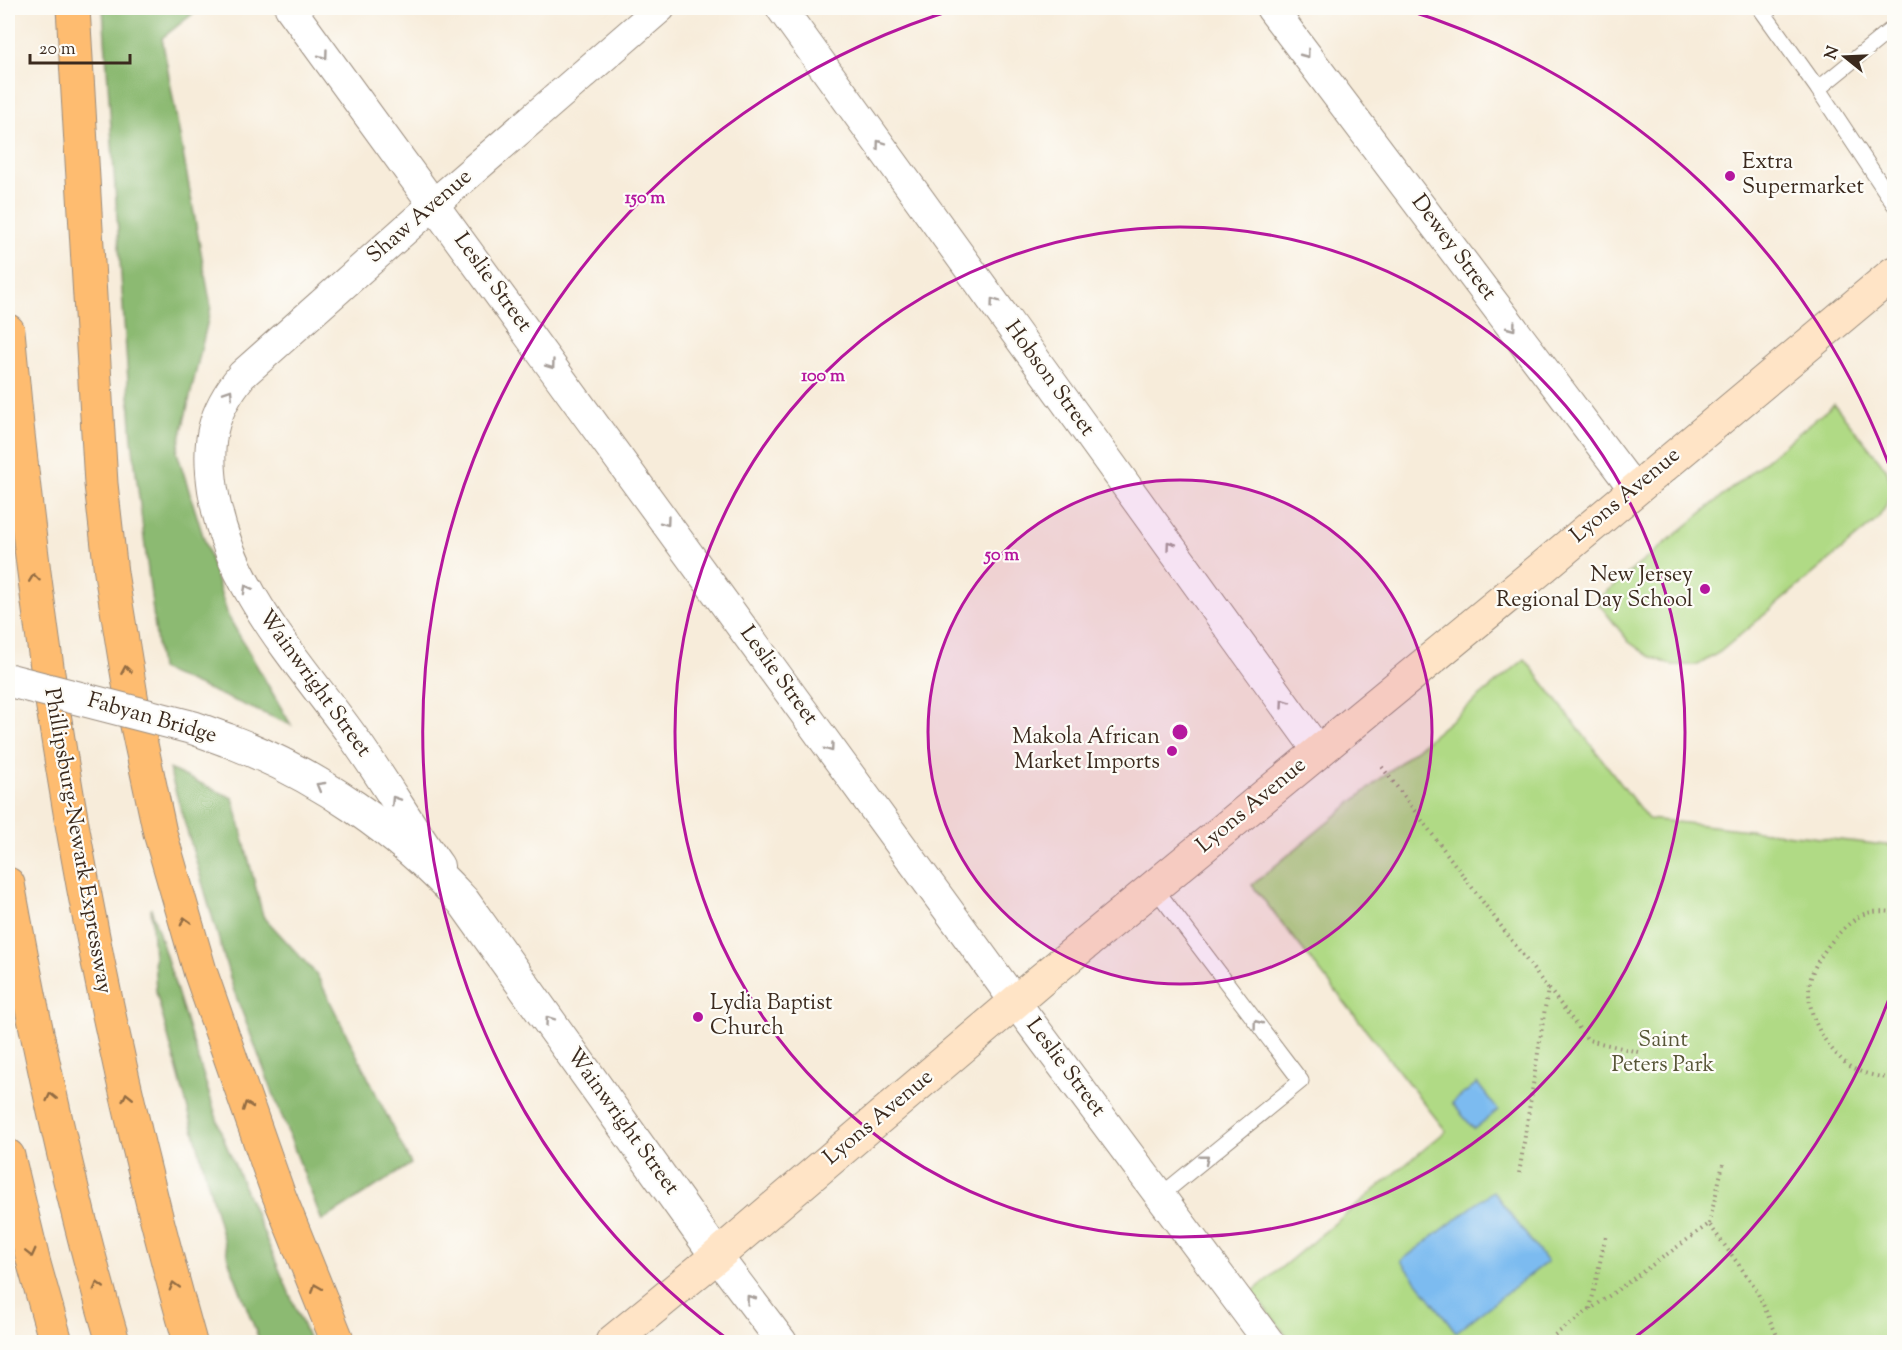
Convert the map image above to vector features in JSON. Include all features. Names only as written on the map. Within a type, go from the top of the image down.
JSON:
[{"type":"highway","points":[[73,8],[101,484],[111,573],[132,702],[160,833],[200,971],[278,1193],[338,1342]]},
{"type":"highway","name":"Phillipsburg-Newark Expressway","points":[[8,331],[26,512],[59,757],[104,995],[131,1117],[160,1236],[190,1342]]},
{"type":"highway","points":[[8,884],[21,956],[71,1185],[113,1342]]},
{"type":"highway","points":[[8,1156],[34,1264],[56,1342]]},
{"type":"main road","name":"Lyons Avenue","points":[[612,1342],[717,1256],[1015,1002],[1543,567],[1894,273]]},
{"type":"street","name":"Leslie Street","points":[[290,8],[1015,1002],[1269,1342]]},
{"type":"street","name":"Shaw Avenue","points":[[210,447],[219,410],[228,393],[242,375],[434,204],[660,8]]},
{"type":"street","name":"Hobson Street","points":[[781,8],[1318,751]]},
{"type":"street","name":"Dewey Street","points":[[1271,8],[1634,489]]},
{"type":"street","name":"Wainwright Street","points":[[210,447],[211,473],[219,520],[227,544],[251,595],[265,618],[356,741],[463,901],[717,1256],[782,1342]]},
{"type":"street","name":"Fabyan Bridge","points":[[8,680],[194,728],[227,740]]},
{"type":"street","name":"Wainwright Street","points":[[227,740],[278,763],[343,800],[397,839],[441,876],[463,901]]},
{"type":"lane","points":[[1760,8],[1818,88],[1894,204]]},
{"type":"lane","points":[[1818,88],[1894,27]]},
{"type":"lane","points":[[1154,887],[1301,1081],[1160,1196]]},
{"type":"path","points":[[1382,767],[1588,1040],[1638,1052]]},
{"type":"path","points":[[1894,912],[1866,913],[1846,925],[1825,951],[1812,974],[1809,998],[1819,1031],[1832,1050],[1852,1069],[1873,1076],[1894,1079]]},
{"type":"path","points":[[1519,1174],[1548,989]]},
{"type":"path","points":[[1545,1342],[1709,1224],[1724,1160]]},
{"type":"path","points":[[1709,1224],[1755,1287],[1780,1342]]},
{"type":"path","points":[[1590,1310],[1606,1234]]},
{"type":"green space","points":[[103,8],[200,8],[162,38],[211,307],[177,452],[228,616],[291,725],[160,669],[132,440]]},
{"type":"green space","points":[[1834,404],[1887,470],[1891,488],[1886,506],[1877,520],[1720,652],[1698,665],[1672,665],[1649,656],[1629,642],[1596,600]]},
{"type":"green space","name":"Saint Peters Park","points":[[1525,659],[1648,819],[1894,846],[1894,1342],[1292,1342],[1252,1292],[1446,1131],[1252,885]]},
{"type":"green space","points":[[169,769],[233,798],[263,916],[317,975],[411,1164],[322,1221],[234,991]]},
{"type":"green space","points":[[151,908],[222,1135],[310,1342],[260,1342],[230,1264],[156,992]]},
{"type":"water","points":[[1477,1083],[1498,1110],[1474,1129],[1452,1103]]},
{"type":"water","points":[[1493,1191],[1547,1262],[1456,1332],[1401,1261]]},
{"type":"place","name":"Extra Supermarket","points":[[1730,176]]},
{"type":"place","name":"New Jersey Regional Day School","points":[[1705,589]]},
{"type":"place","name":"Makola African Market Imports","points":[[1172,751]]},
{"type":"place","name":"Lydia Baptist Church","points":[[698,1017]]}]
